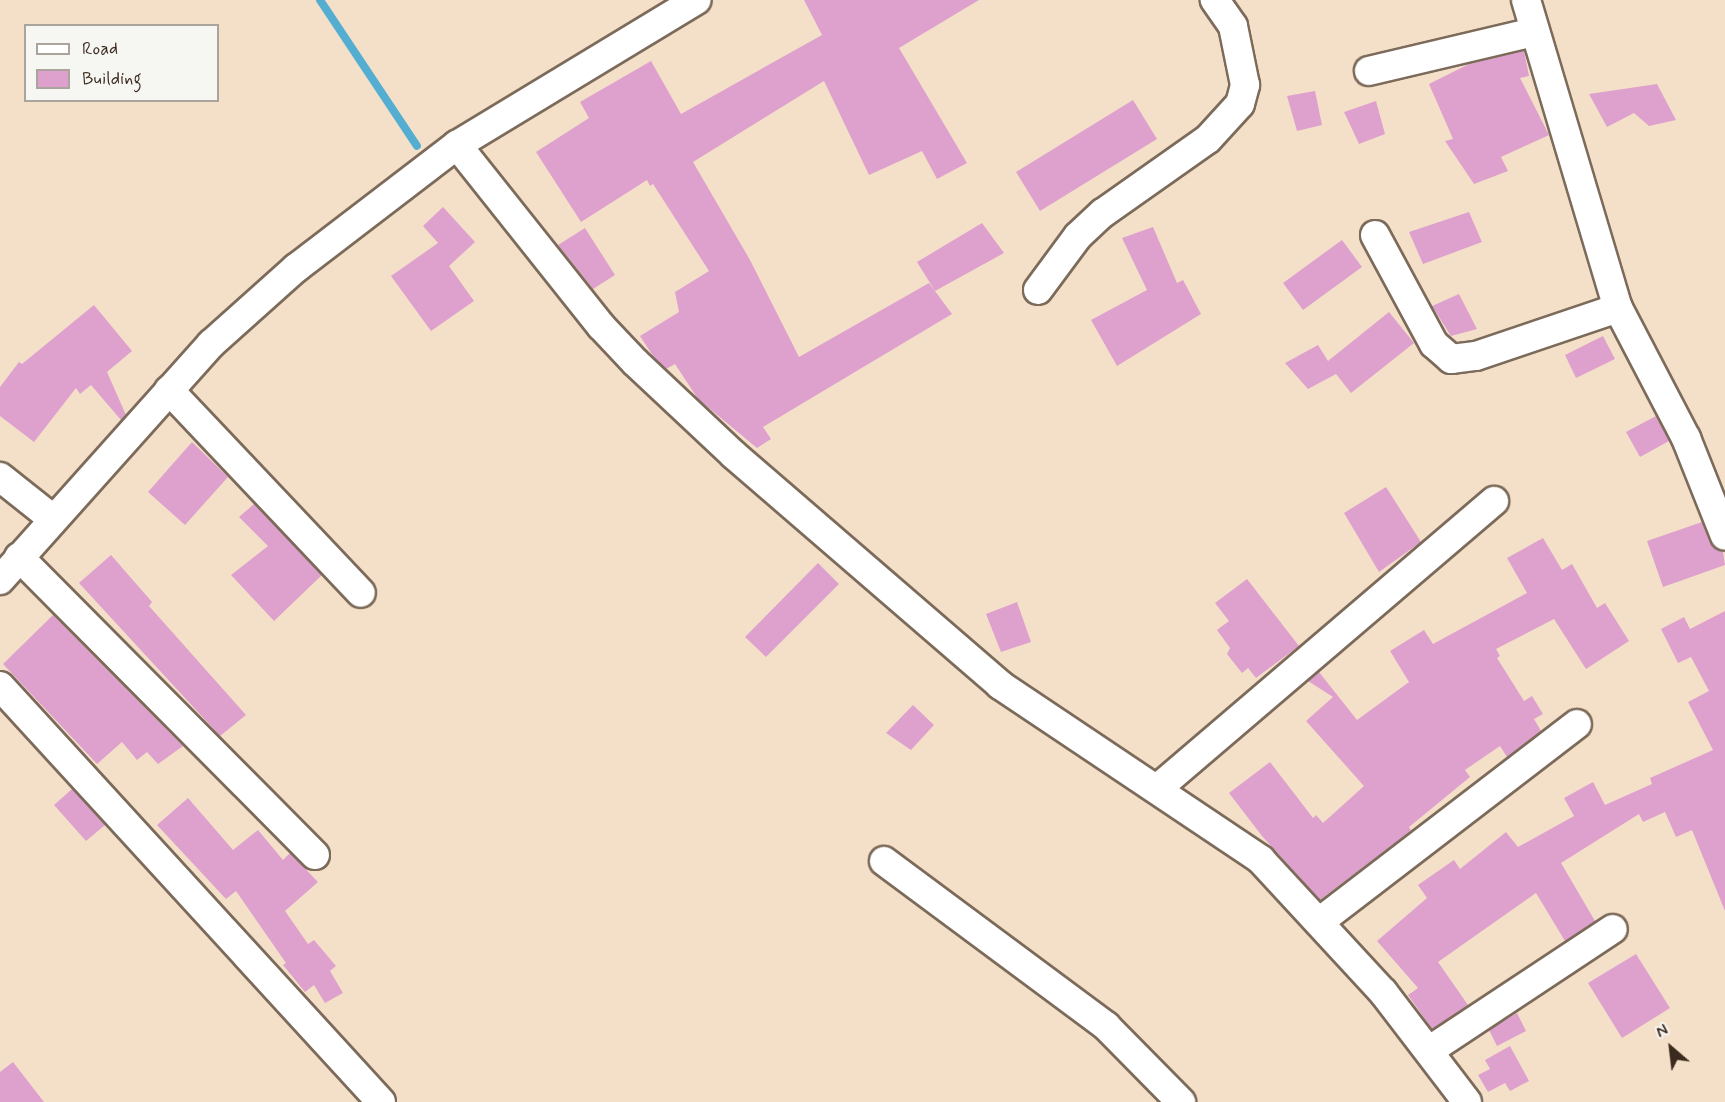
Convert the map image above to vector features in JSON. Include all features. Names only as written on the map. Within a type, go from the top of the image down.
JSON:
[{"type":"street","points":[[0,580],[211,344],[296,267],[452,148],[696,0]]},
{"type":"street","points":[[1038,290],[1060,255],[1086,229],[1208,139],[1240,104],[1245,86],[1233,26],[1215,0]]},
{"type":"street","points":[[1526,0],[1618,308],[1690,448],[1725,536]]},
{"type":"street","points":[[1370,71],[1534,32]]},
{"type":"street","points":[[452,148],[601,326],[734,455],[1000,685],[1158,788],[1261,860],[1319,922],[1430,1050],[1467,1102]]},
{"type":"street","points":[[1375,235],[1434,344],[1451,359],[1476,356],[1618,308]]},
{"type":"street","points":[[168,390],[361,593]]},
{"type":"street","points":[[0,477],[53,519]]},
{"type":"street","points":[[1158,788],[1494,501]]},
{"type":"street","points":[[19,557],[315,855]]},
{"type":"street","points":[[0,686],[381,1102]]},
{"type":"street","points":[[1319,922],[1577,724]]},
{"type":"street","points":[[885,861],[1106,1026],[1181,1102]]},
{"type":"street","points":[[1430,1050],[1613,929]]},
{"type":"building","points":[[804,0],[979,0],[899,48],[967,163],[937,179],[922,151],[869,175],[824,81],[693,162],[750,260],[799,357],[929,283],[952,314],[763,427],[771,439],[757,448],[698,399],[675,364],[666,369],[653,356],[640,336],[679,312],[675,292],[709,271],[653,184],[650,186],[647,180],[581,222],[536,152],[589,118],[580,102],[651,61],[681,114],[822,35]]},
{"type":"building","points":[[1524,51],[1529,76],[1520,78],[1549,135],[1501,157],[1508,171],[1474,184],[1445,141],[1453,139],[1429,84],[1469,64]]},
{"type":"building","points":[[1657,84],[1676,120],[1649,126],[1634,113],[1607,127],[1589,94]]},
{"type":"building","points":[[1315,91],[1322,125],[1297,131],[1287,96]]},
{"type":"building","points":[[1133,100],[1157,139],[1040,211],[1016,172]]},
{"type":"building","points":[[1376,101],[1385,134],[1359,144],[1344,112]]},
{"type":"building","points":[[443,207],[475,242],[449,266],[474,301],[431,331],[391,276],[438,243],[423,226]]},
{"type":"building","points":[[1469,212],[1482,242],[1423,264],[1409,232]]},
{"type":"building","points":[[982,223],[1004,253],[935,291],[917,262]]},
{"type":"building","points":[[1153,227],[1177,283],[1183,280],[1201,314],[1117,366],[1091,320],[1147,290],[1122,238]]},
{"type":"building","points":[[585,228],[615,275],[593,289],[558,245]]},
{"type":"building","points":[[1342,240],[1362,267],[1303,310],[1283,283]]},
{"type":"building","points":[[1459,294],[1477,329],[1451,336],[1432,306]]},
{"type":"building","points":[[94,305],[132,351],[107,372],[126,415],[121,420],[91,385],[80,394],[76,388],[34,442],[0,416],[0,387],[19,362],[22,364]]},
{"type":"building","points":[[1389,312],[1414,343],[1351,393],[1336,374],[1308,389],[1285,363],[1318,345],[1328,361]]},
{"type":"building","points":[[1603,336],[1615,359],[1576,378],[1565,355]]},
{"type":"building","points":[[1656,416],[1669,441],[1640,457],[1626,432]]},
{"type":"building","points":[[192,442],[228,477],[185,525],[148,492]]},
{"type":"building","points":[[1386,487],[1421,542],[1379,572],[1344,513]]},
{"type":"building","points":[[254,504],[322,575],[274,621],[231,575],[268,546],[239,517]]},
{"type":"building","points":[[1702,522],[1710,543],[1723,552],[1725,565],[1663,587],[1647,541]]},
{"type":"building","points":[[1543,538],[1562,570],[1572,564],[1597,608],[1605,603],[1629,641],[1586,669],[1554,619],[1496,649],[1500,656],[1497,658],[1524,701],[1532,696],[1543,714],[1534,719],[1541,731],[1507,757],[1500,746],[1465,770],[1470,777],[1409,827],[1411,830],[1320,900],[1262,836],[1229,793],[1270,762],[1313,818],[1316,815],[1323,823],[1364,786],[1306,721],[1333,697],[1308,681],[1319,672],[1357,720],[1409,682],[1390,651],[1424,630],[1433,644],[1527,593],[1507,558]]},
{"type":"building","points":[[111,555],[152,602],[149,606],[246,715],[220,736],[79,583]]},
{"type":"building","points":[[818,563],[839,584],[766,657],[745,637]]},
{"type":"building","points":[[1247,579],[1299,646],[1256,678],[1248,668],[1242,673],[1227,654],[1230,648],[1217,630],[1229,621],[1215,603]]},
{"type":"building","points":[[1017,602],[1031,642],[1001,652],[986,614]]},
{"type":"building","points":[[1725,611],[1725,911],[1692,830],[1676,837],[1665,812],[1643,822],[1639,814],[1561,863],[1595,921],[1565,941],[1536,893],[1438,962],[1468,1005],[1432,1029],[1408,995],[1418,988],[1377,941],[1427,898],[1418,885],[1454,860],[1460,869],[1506,832],[1518,847],[1574,816],[1564,798],[1593,782],[1605,805],[1652,784],[1650,778],[1713,750],[1688,702],[1709,691],[1691,657],[1678,663],[1661,629],[1684,617],[1690,629]]},
{"type":"building","points":[[53,615],[183,746],[158,764],[147,752],[137,760],[122,742],[97,764],[3,664]]},
{"type":"building","points":[[913,705],[934,725],[911,750],[886,733]]},
{"type":"building","points":[[72,789],[105,825],[86,841],[54,805]]},
{"type":"building","points":[[188,798],[233,850],[258,830],[283,860],[290,853],[318,882],[285,911],[308,944],[314,940],[336,966],[330,971],[343,993],[325,1003],[314,985],[305,992],[283,965],[286,963],[236,891],[226,899],[157,825]]},
{"type":"building","points":[[1636,954],[1670,1008],[1622,1038],[1588,983]]},
{"type":"building","points":[[1517,1013],[1526,1031],[1497,1046],[1489,1030]]},
{"type":"building","points":[[1510,1046],[1529,1081],[1510,1091],[1505,1083],[1488,1092],[1478,1075],[1490,1069],[1485,1060]]},
{"type":"building","points":[[13,1062],[44,1102],[0,1102],[0,1072]]},
{"type":"waterway","points":[[320,0],[417,146]]}]
